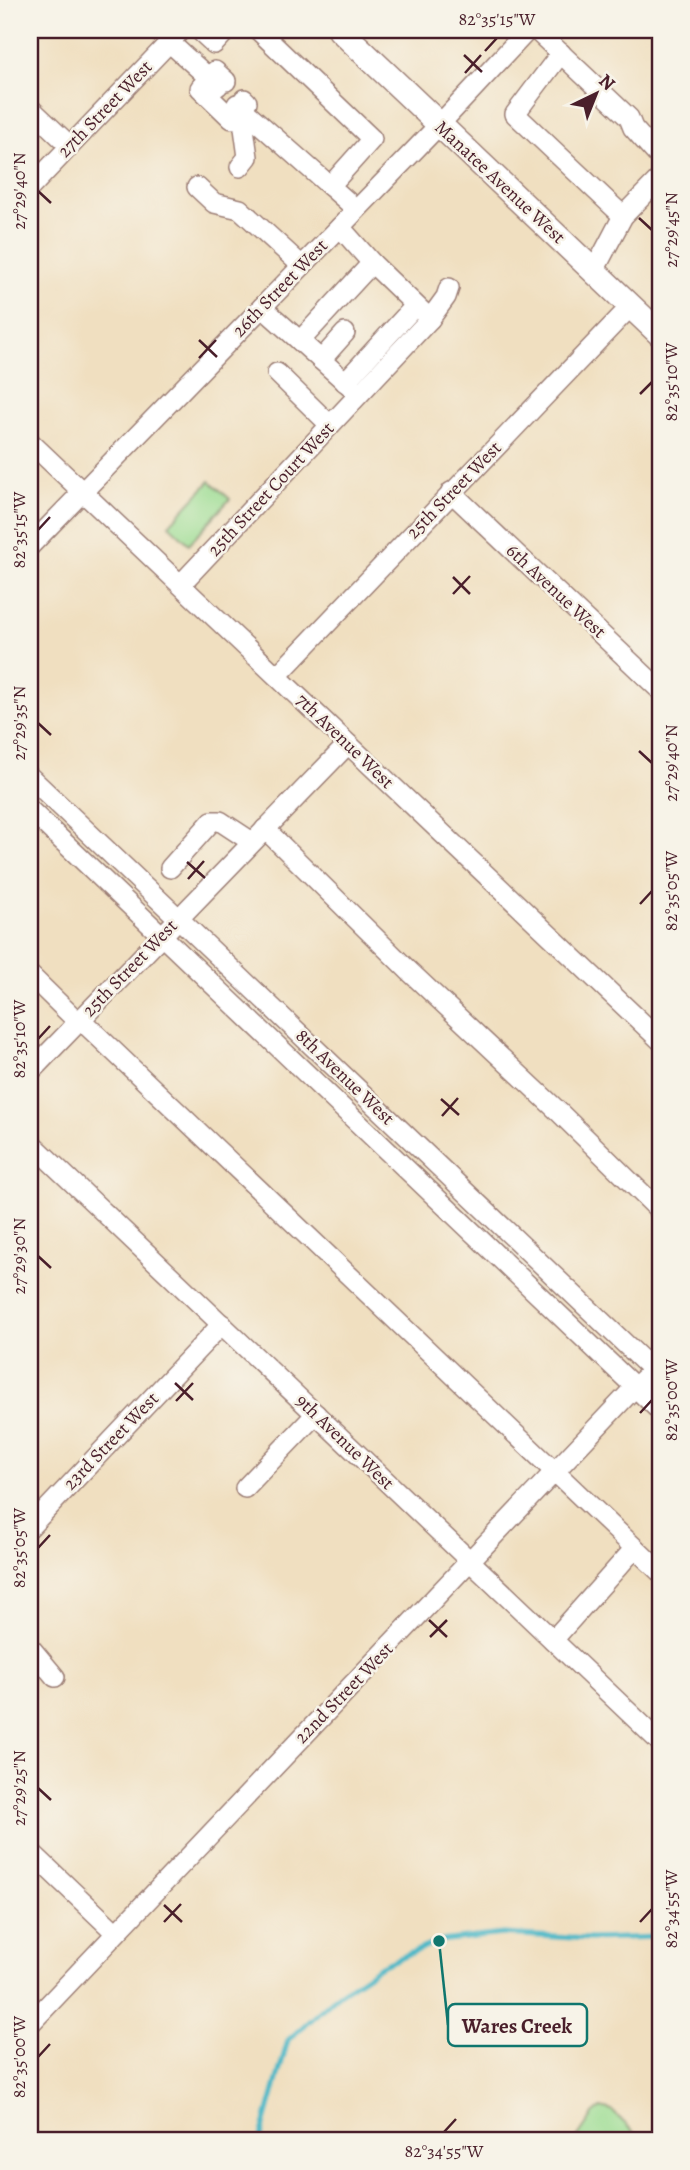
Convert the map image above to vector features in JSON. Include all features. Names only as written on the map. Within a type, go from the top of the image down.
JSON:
[{"type":"main road","name":"Manatee Avenue West","points":[[340,30],[660,334]]},
{"type":"street","points":[[199,30],[214,44],[227,30]]},
{"type":"street","points":[[258,30],[372,139],[330,186]]},
{"type":"street","name":"26th Street West","points":[[30,546],[528,30]]},
{"type":"street","points":[[536,30],[629,118],[633,128],[660,158]]},
{"type":"street","points":[[175,36],[218,82],[200,88],[232,119],[243,107]]},
{"type":"street","name":"27th Street West","points":[[30,188],[175,36]]},
{"type":"street","points":[[561,53],[515,114],[624,216]]},
{"type":"street","points":[[243,107],[356,209]]},
{"type":"street","points":[[240,167],[248,157],[243,107]]},
{"type":"street","points":[[30,108],[70,146]]},
{"type":"street","points":[[594,271],[624,216],[660,178]]},
{"type":"street","points":[[197,187],[214,203],[240,209],[302,266]]},
{"type":"street","points":[[340,227],[423,313]]},
{"type":"street","points":[[300,341],[372,263]]},
{"type":"street","name":"25th Street Court West","points":[[181,584],[330,425],[352,388],[423,313],[446,297],[449,288]]},
{"type":"street","name":"25th Street West","points":[[277,676],[631,306]]},
{"type":"street","points":[[262,307],[352,388]]},
{"type":"street","points":[[321,360],[345,333]]},
{"type":"street","points":[[277,373],[330,425]]},
{"type":"street","name":"7th Avenue West","points":[[30,442],[660,1040]]},
{"type":"street","name":"6th Avenue West","points":[[451,492],[660,690]]},
{"type":"street","name":"25th Street West","points":[[30,1072],[348,744]]},
{"type":"street","name":"8th Avenue West","points":[[30,777],[658,1371]]},
{"type":"street","name":"8th Avenue West","points":[[30,810],[660,1411]]},
{"type":"street","points":[[170,868],[212,821],[220,821],[258,836],[408,970],[559,1112],[660,1212]]},
{"type":"street","points":[[30,975],[660,1572]]},
{"type":"street","name":"9th Avenue West","points":[[30,1142],[660,1742]]},
{"type":"street","name":"23rd Street West","points":[[30,1527],[222,1324]]},
{"type":"street","name":"22nd Street West","points":[[30,2024],[635,1387],[658,1371]]},
{"type":"street","points":[[245,1488],[316,1414]]},
{"type":"street","points":[[553,1640],[635,1548]]},
{"type":"street","points":[[30,1647],[55,1677]]},
{"type":"street","points":[[30,1851],[116,1933]]},
{"type":"green space","points":[[210,481],[230,499],[189,544],[169,525]]},
{"type":"green space","points":[[601,2108],[612,2111],[642,2140],[576,2140]]},
{"type":"waterway","points":[[260,2140],[288,2040],[339,1994],[381,1966],[439,1941],[503,1934],[590,1939],[660,1937]]},
{"type":"place","name":"Wares Creek","points":[[439,1941]]}]
